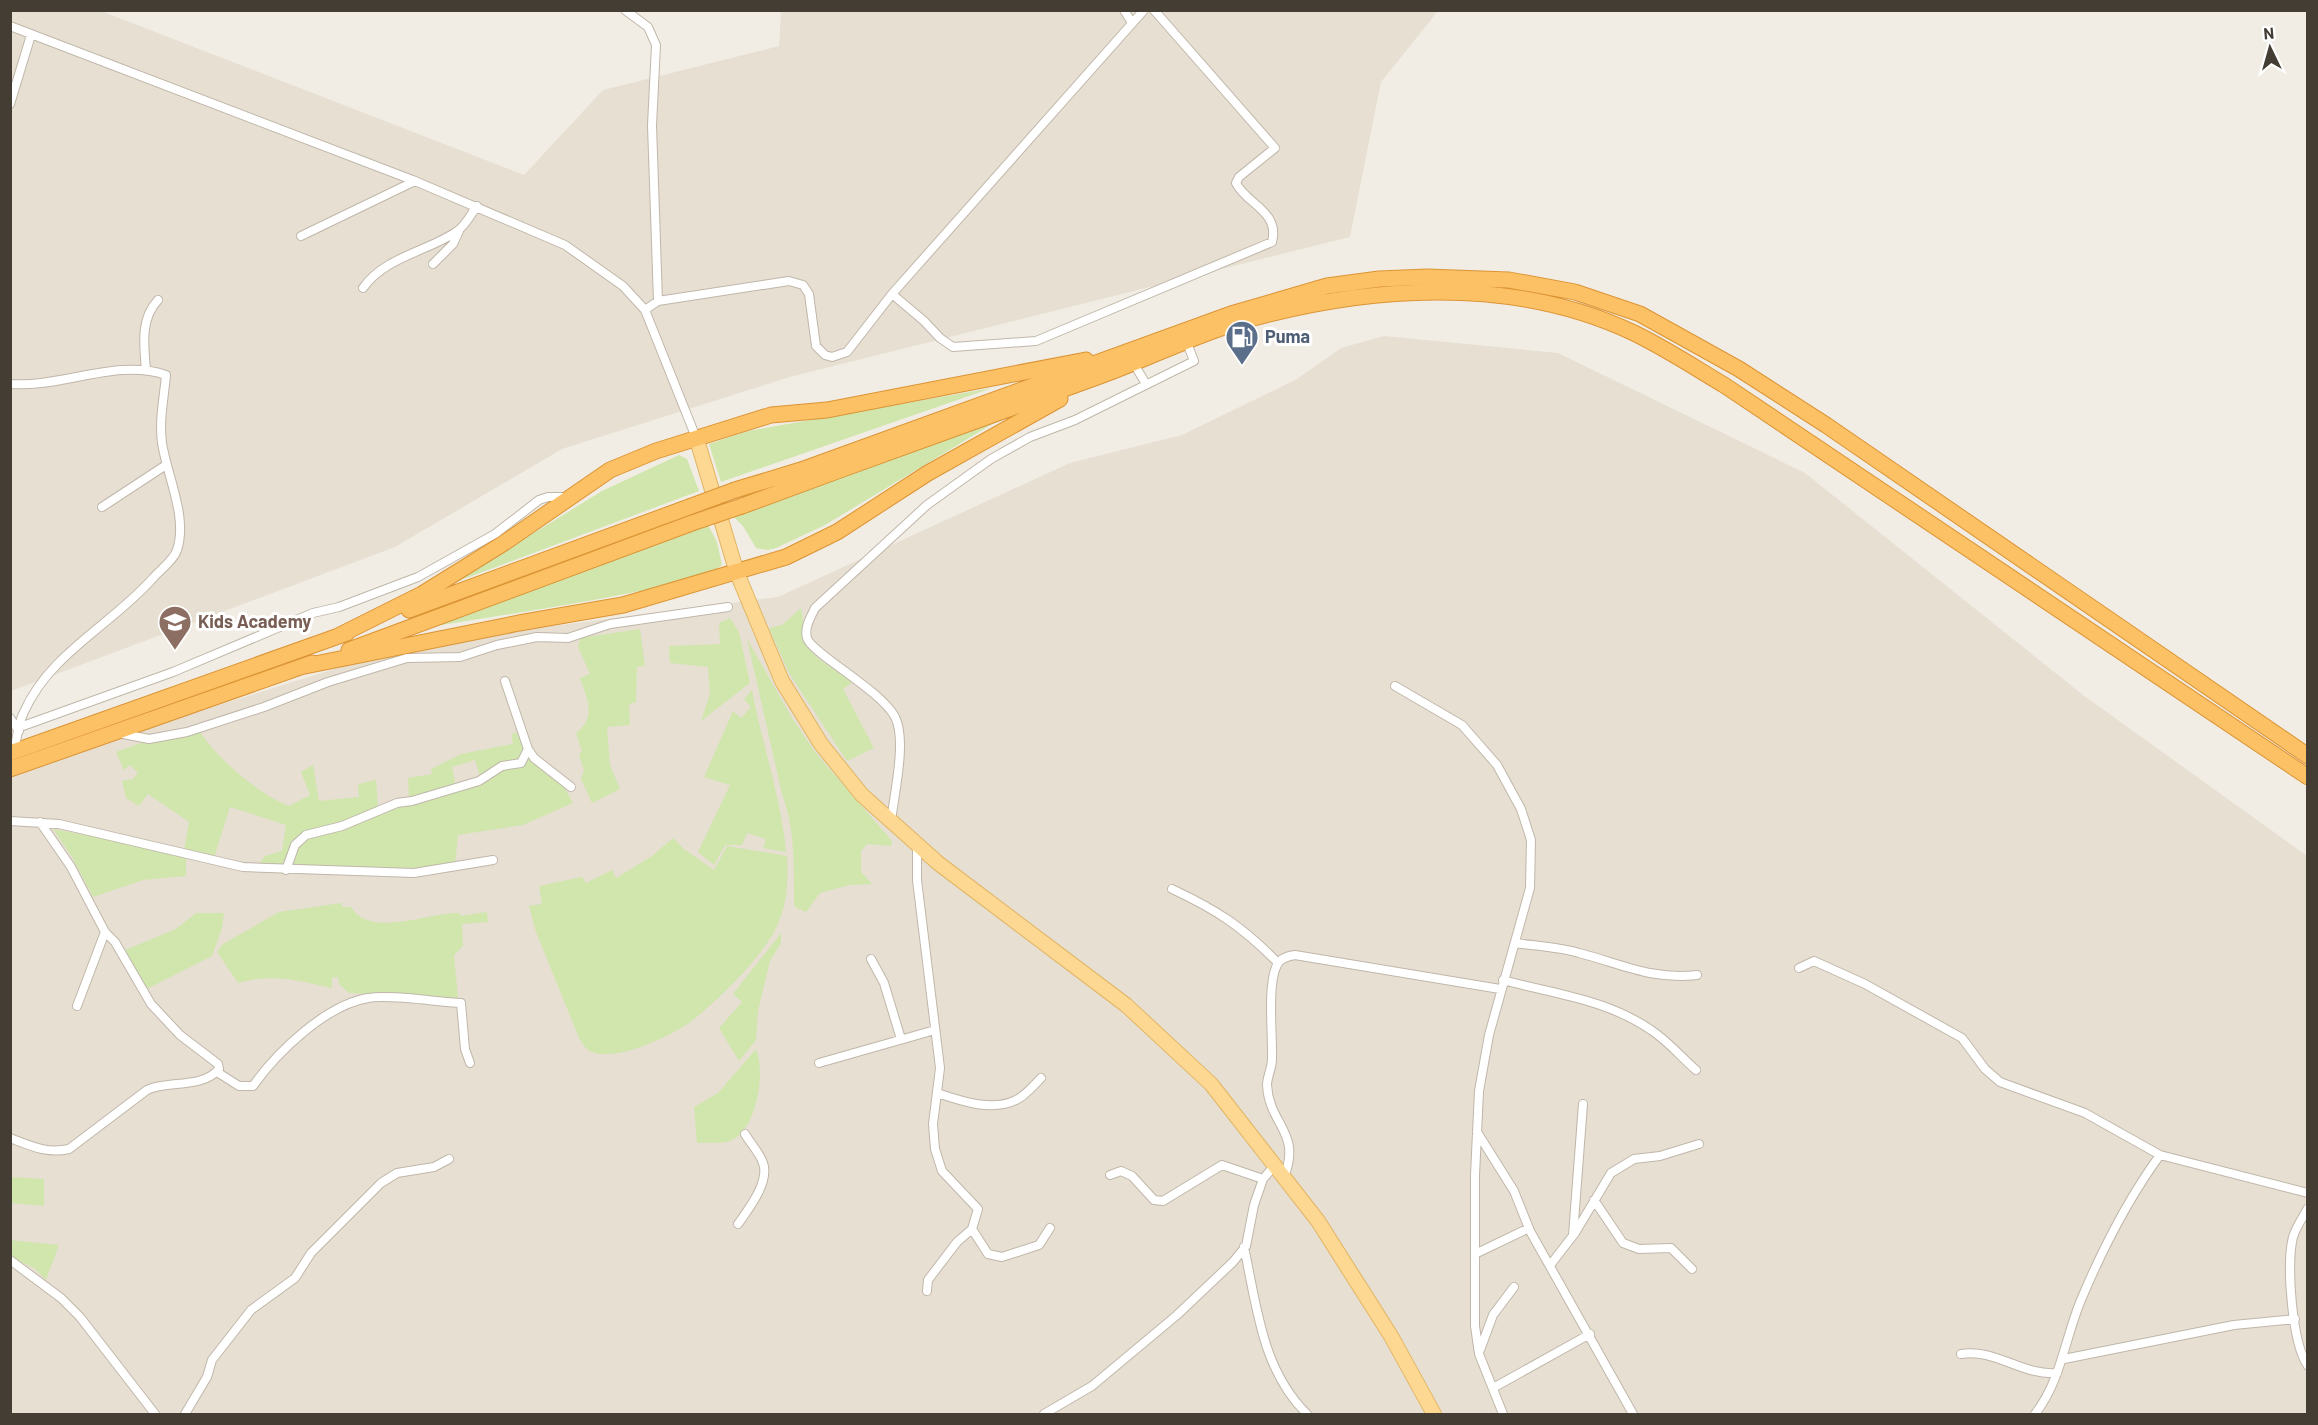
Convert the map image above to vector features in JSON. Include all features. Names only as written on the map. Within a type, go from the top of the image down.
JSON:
[{"type":"highway","points":[[10,770],[305,666],[742,506],[1133,358],[1231,314],[1327,286],[1379,279],[1427,277],[1509,280],[1606,300],[1640,314],[1739,369],[1826,424],[2307,756]]},
{"type":"highway","points":[[12,752],[338,636],[735,490],[801,470],[902,432],[1187,343],[1234,324],[1329,300],[1424,292],[1470,293],[1542,304],[1632,332],[1724,385],[1810,441],[2307,777]]},
{"type":"highway","points":[[338,636],[422,594],[610,470],[656,451],[771,415],[850,406],[1133,358]]},
{"type":"highway","points":[[305,666],[519,622],[623,605],[786,557],[837,532],[928,473],[1133,358]]},
{"type":"main road","points":[[697,440],[737,573],[782,681],[821,744],[862,795],[917,844],[1126,1005],[1211,1084],[1318,1221],[1390,1336],[1434,1414]]},
{"type":"street","points":[[625,10],[648,27],[656,45],[652,125],[658,301]]},
{"type":"street","points":[[1124,10],[1132,23]]},
{"type":"street","points":[[645,310],[658,301],[789,281],[803,285],[809,294],[816,346],[825,355],[832,357],[848,352],[892,294],[1144,10]]},
{"type":"street","points":[[892,294],[924,321],[940,339],[953,347],[1036,341],[1272,242],[1274,236],[1265,211],[1236,183],[1239,177],[1275,148],[1154,10]]},
{"type":"street","points":[[10,26],[415,181],[572,249],[623,286],[645,310],[697,440]]},
{"type":"street","points":[[10,104],[31,35]]},
{"type":"street","points":[[301,236],[415,181]]},
{"type":"street","points":[[433,264],[453,244],[459,231],[477,206]]},
{"type":"street","points":[[363,288],[378,272],[459,231]]},
{"type":"street","points":[[146,370],[146,322],[148,311],[158,300]]},
{"type":"street","points":[[891,821],[899,735],[895,717],[883,701],[839,665],[813,648],[807,640],[806,629],[815,608],[927,506],[991,459],[1030,437],[1076,420],[1194,361],[1187,343]]},
{"type":"street","points":[[1133,358],[1146,384]]},
{"type":"street","points":[[10,384],[55,382],[146,370],[166,375],[160,411],[166,465],[179,520],[176,552],[137,597],[85,637],[44,681],[24,712],[12,752]]},
{"type":"street","points":[[102,507],[166,465]]},
{"type":"street","points":[[19,729],[162,677],[313,613],[339,607],[418,577],[495,534],[539,500],[549,497],[571,497]]},
{"type":"street","points":[[115,733],[148,739],[187,732],[258,710],[328,682],[407,658],[460,657],[497,645],[537,637],[568,638],[610,624],[728,607]]},
{"type":"street","points":[[505,681],[528,749],[534,758],[571,787]]},
{"type":"street","points":[[1395,686],[1462,725],[1497,765],[1521,809],[1531,840],[1530,888],[1502,985],[1479,1090],[1475,1326],[1479,1354],[1503,1414]]},
{"type":"street","points":[[10,718],[19,729]]},
{"type":"street","points":[[286,870],[295,845],[306,835],[342,826],[397,803],[412,801],[479,781],[502,766],[521,763],[528,749]]},
{"type":"street","points":[[10,821],[59,824],[243,867],[414,873],[493,860]]},
{"type":"street","points":[[39,822],[71,867],[105,932],[115,942],[151,1004],[180,1035],[218,1064],[218,1072]]},
{"type":"street","points":[[917,844],[917,880],[940,1068],[933,1125],[935,1149],[942,1171],[978,1209],[972,1229],[940,1263],[928,1280],[927,1291]]},
{"type":"street","points":[[1172,889],[1215,910],[1251,936],[1278,963]]},
{"type":"street","points":[[77,1006],[105,932]]},
{"type":"street","points":[[1515,943],[1579,953],[1663,977],[1697,975]]},
{"type":"street","points":[[1284,1177],[1290,1160],[1290,1148],[1272,1108],[1267,1083],[1272,1060],[1273,981],[1278,963],[1284,957],[1295,955],[1581,997],[1632,1018],[1658,1035],[1696,1070]]},
{"type":"street","points":[[871,959],[888,994],[900,1039]]},
{"type":"street","points":[[1799,968],[1814,961],[1866,984],[1962,1038],[1985,1069],[2000,1082],[2085,1113],[2160,1155],[2307,1193]]},
{"type":"street","points":[[218,1072],[239,1086],[253,1086],[288,1045],[310,1027],[339,1009],[368,998],[461,1003],[465,1049],[470,1063]]},
{"type":"street","points":[[819,1063],[935,1030]]},
{"type":"street","points":[[10,1138],[44,1150],[56,1152],[69,1149],[147,1090],[155,1086],[188,1083],[218,1072]]},
{"type":"street","points":[[937,1093],[963,1102],[991,1105],[1016,1100],[1041,1078]]},
{"type":"street","points":[[1573,1236],[1583,1104]]},
{"type":"street","points":[[1477,1132],[1514,1191],[1529,1228],[1633,1414]]},
{"type":"street","points":[[738,1224],[750,1208],[765,1170],[763,1161],[745,1134]]},
{"type":"street","points":[[1551,1264],[1573,1236],[1611,1173],[1625,1163],[1699,1144]]},
{"type":"street","points":[[2035,1414],[2064,1359],[2082,1299],[2136,1188],[2160,1155]]},
{"type":"street","points":[[185,1414],[196,1399],[212,1360],[221,1346],[251,1311],[295,1278],[311,1253],[363,1200],[381,1183],[397,1173],[434,1167],[449,1159]]},
{"type":"street","points":[[1110,1175],[1121,1171],[1132,1176],[1154,1200],[1162,1201],[1226,1165],[1263,1179]]},
{"type":"street","points":[[1044,1414],[1092,1386],[1177,1315],[1233,1262],[1244,1248],[1263,1179],[1275,1165]]},
{"type":"street","points":[[1594,1200],[1623,1243],[1639,1249],[1671,1248],[1692,1269]]},
{"type":"street","points":[[2307,1208],[2293,1238],[2289,1288],[2307,1366]]},
{"type":"street","points":[[972,1229],[988,1254],[1002,1257],[1039,1245],[1050,1228]]},
{"type":"street","points":[[1475,1254],[1529,1228]]},
{"type":"street","points":[[1244,1248],[1268,1357],[1293,1401],[1307,1414]]},
{"type":"street","points":[[10,1260],[61,1298],[80,1317],[155,1414]]},
{"type":"street","points":[[1479,1354],[1493,1315],[1514,1287]]},
{"type":"street","points":[[2064,1359],[2234,1325],[2295,1318]]},
{"type":"street","points":[[1493,1388],[1590,1334]]},
{"type":"street","points":[[1961,1354],[1975,1352],[1991,1355],[2040,1374],[2057,1373]]},
{"type":"shaded area","points":[[11,11],[101,11],[524,175],[603,90],[779,46],[781,11],[1438,11],[1381,82],[1350,237],[790,377],[562,449],[395,547],[11,691]]},
{"type":"shaded area","points":[[1384,336],[1558,353],[1805,473],[2083,695],[2307,856],[2307,1414],[11,1414],[11,770],[363,660],[422,647],[538,628],[778,597],[1070,463],[1182,435],[1297,379],[1341,348]]},
{"type":"green space","points":[[992,388],[721,482],[709,444],[748,431]]},
{"type":"green space","points":[[999,420],[825,525],[776,548],[767,550],[756,548],[743,526],[731,514]]},
{"type":"green space","points":[[679,455],[687,459],[699,491],[453,583],[602,491]]},
{"type":"green space","points":[[707,523],[717,542],[722,565],[703,575],[682,582],[613,596],[423,628]]},
{"type":"green space","points":[[801,608],[806,642],[813,654],[853,682],[843,689],[874,748],[847,761],[789,673],[769,628],[782,625]]},
{"type":"green space","points":[[730,618],[739,632],[750,683],[701,721],[710,694],[708,667],[670,663],[669,646],[720,644],[719,623]]},
{"type":"green space","points":[[640,629],[645,666],[637,667],[636,702],[629,704],[630,725],[607,727],[610,765],[620,789],[592,803],[581,779],[584,771],[579,754],[582,751],[576,733],[586,721],[588,714],[587,700],[580,678],[590,674],[578,647],[580,638]]},
{"type":"green space","points":[[747,639],[792,718],[815,752],[892,841],[891,846],[867,844],[861,851],[861,872],[872,884],[849,885],[820,893],[806,912],[795,907],[794,903],[793,847],[789,820]]},
{"type":"green space","points":[[752,690],[776,791],[786,852],[763,848],[766,839],[747,833],[742,845],[725,845],[714,865],[698,852],[730,785],[704,777],[733,711],[741,718],[751,707],[744,699]]},
{"type":"green space","points":[[200,732],[228,765],[252,785],[289,806],[310,795],[301,772],[313,765],[319,801],[359,797],[358,784],[376,780],[378,806],[295,840],[283,866],[256,867],[265,856],[282,851],[286,825],[230,807],[214,858],[184,850],[189,822],[148,794],[139,806],[126,798],[122,781],[133,779],[138,773],[130,765],[124,770],[116,752],[147,741]]},
{"type":"green space","points":[[516,732],[525,748],[520,760],[480,776],[475,760],[452,767],[455,782],[433,793],[409,797],[408,778],[432,774],[431,769],[461,754],[513,744],[511,735]]},
{"type":"green space","points":[[529,754],[564,787],[573,803],[523,825],[458,835],[455,864],[408,871],[290,865],[302,841],[383,810],[479,783]]},
{"type":"green space","points":[[53,829],[152,848],[186,859],[186,876],[143,880],[93,897],[72,857]]},
{"type":"green space","points":[[673,838],[684,849],[714,870],[727,846],[787,856],[786,892],[780,919],[770,939],[751,964],[693,1020],[658,1040],[628,1051],[601,1054],[590,1051],[579,1038],[536,932],[529,906],[542,904],[539,886],[582,877],[586,883],[612,870],[616,878],[652,856]]},
{"type":"green space","points":[[341,903],[342,907],[351,907],[360,916],[386,923],[447,914],[459,913],[460,916],[487,912],[488,922],[462,924],[463,946],[454,955],[458,999],[349,993],[339,984],[338,977],[332,978],[332,988],[274,978],[238,983],[217,952],[223,944],[279,912]]},
{"type":"green space","points":[[196,913],[224,913],[222,928],[212,956],[147,989],[125,950],[176,929]]},
{"type":"green space","points":[[781,933],[781,943],[770,961],[758,1011],[756,1040],[739,1061],[719,1028],[742,1002],[733,994]]},
{"type":"green space","points":[[756,1049],[759,1059],[759,1085],[757,1100],[747,1125],[730,1141],[697,1143],[694,1107],[718,1093]]},
{"type":"green space","points":[[10,1177],[44,1179],[44,1206],[11,1203]]},
{"type":"green space","points":[[10,1240],[59,1245],[46,1280],[34,1268],[11,1257]]},
{"type":"place","name":"Puma","points":[[1242,366]]},
{"type":"place","name":"Kids Academy","points":[[175,651]]}]
